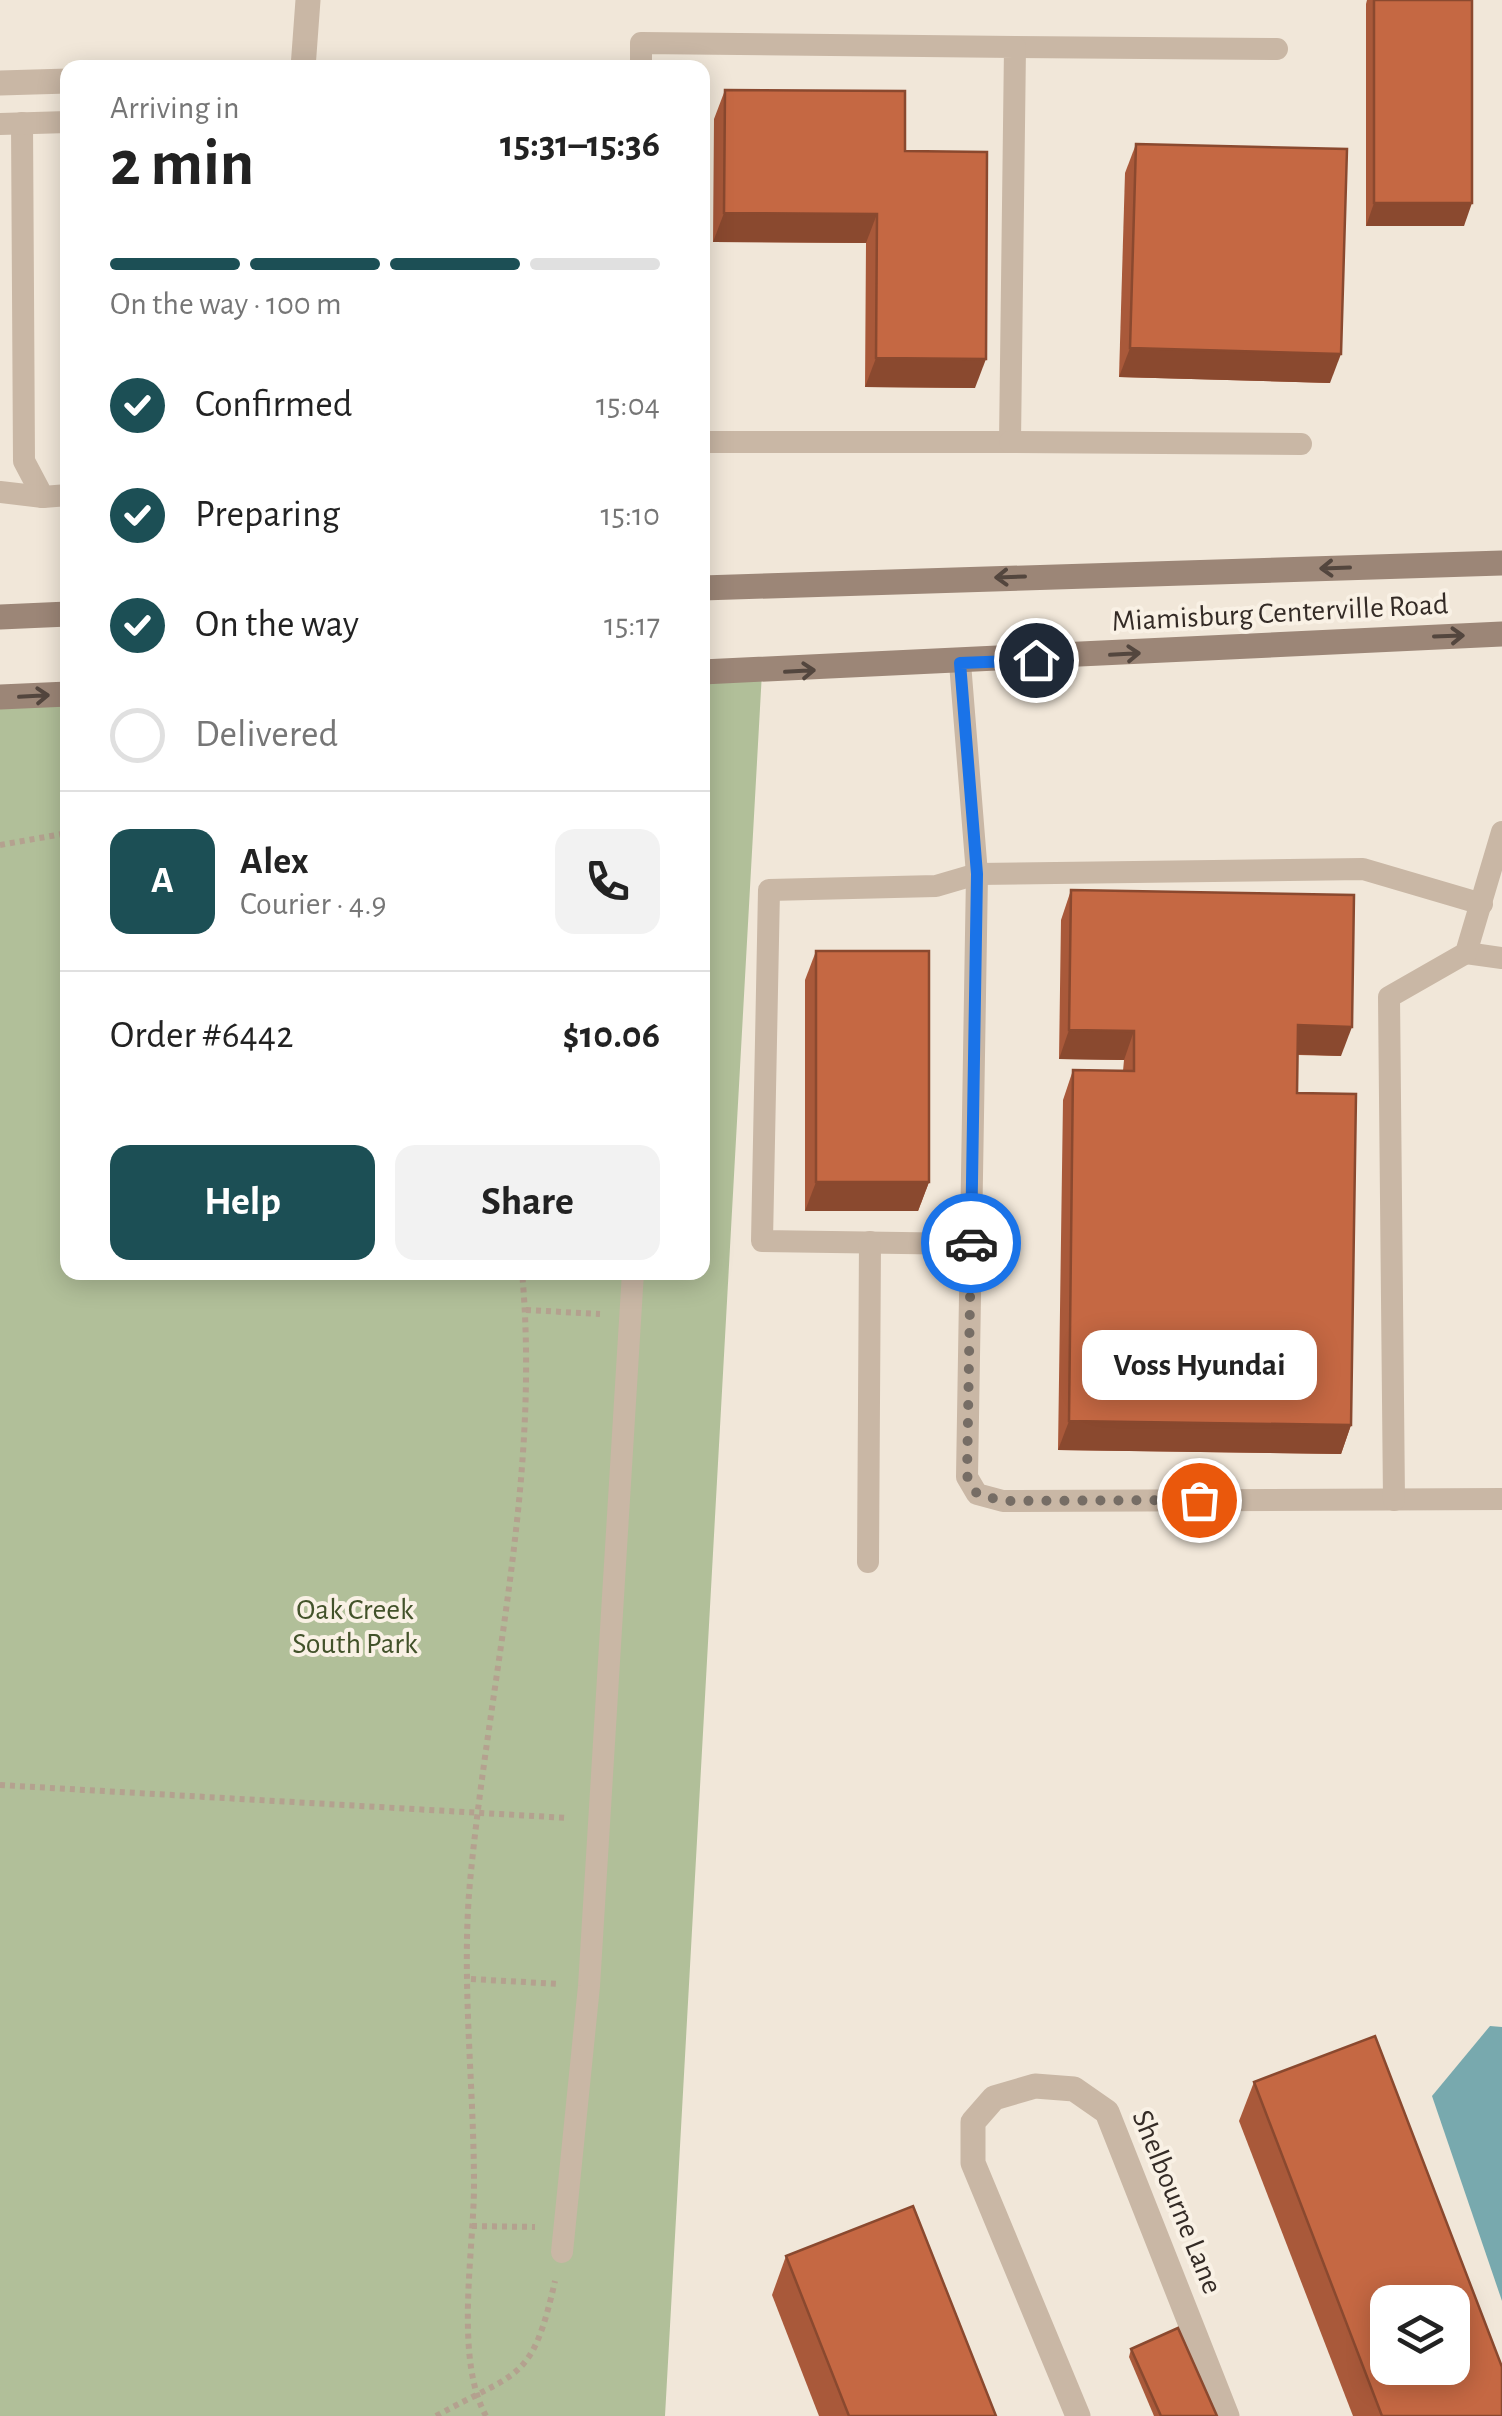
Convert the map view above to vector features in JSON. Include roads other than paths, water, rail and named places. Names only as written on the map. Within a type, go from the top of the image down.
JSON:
[{"type":"main road","name":"Miamisburg Centerville Road","points":[[710,588],[1502,563]]},
{"type":"main road","points":[[0,617],[60,614]]},
{"type":"main road","name":"Miamisburg Centerville Road","points":[[710,672],[960,663],[1502,634]]},
{"type":"main road","points":[[0,697],[60,694]]},
{"type":"street","points":[[304,60],[308,0]]},
{"type":"street","points":[[0,84],[60,81]]},
{"type":"street","name":"Shelbourne Lane","points":[[1078,2416],[973,2163],[973,2122],[994,2098],[1036,2086],[1074,2089],[1107,2112],[1227,2416]]},
{"type":"lane","points":[[641,60],[641,43],[1277,50]]},
{"type":"lane","points":[[1010,442],[1015,46]]},
{"type":"lane","points":[[42,497],[24,461],[11,124],[60,122]]},
{"type":"lane","points":[[710,442],[1301,444]]},
{"type":"lane","points":[[0,492],[60,496]]},
{"type":"lane","points":[[960,663],[977,874],[967,1476],[977,1494],[1003,1501],[1502,1499]]},
{"type":"lane","points":[[1466,952],[1502,832]]},
{"type":"lane","points":[[970,1244],[762,1241],[769,890],[936,886],[977,874],[1363,870],[1482,904]]},
{"type":"lane","points":[[1394,1500],[1389,997],[1466,952],[1502,958]]},
{"type":"lane","points":[[868,1562],[870,1242]]},
{"type":"lane","points":[[562,2252],[588,1986],[633,1280]]},
{"type":"water","points":[[1490,2026],[1502,2027],[1502,2301],[1432,2096]]},
{"type":"place","name":"Voss Hyundai","points":[[1199,1500]]},
{"type":"park label","name":"Oak Creek South Park","points":[[355,1627]]}]
